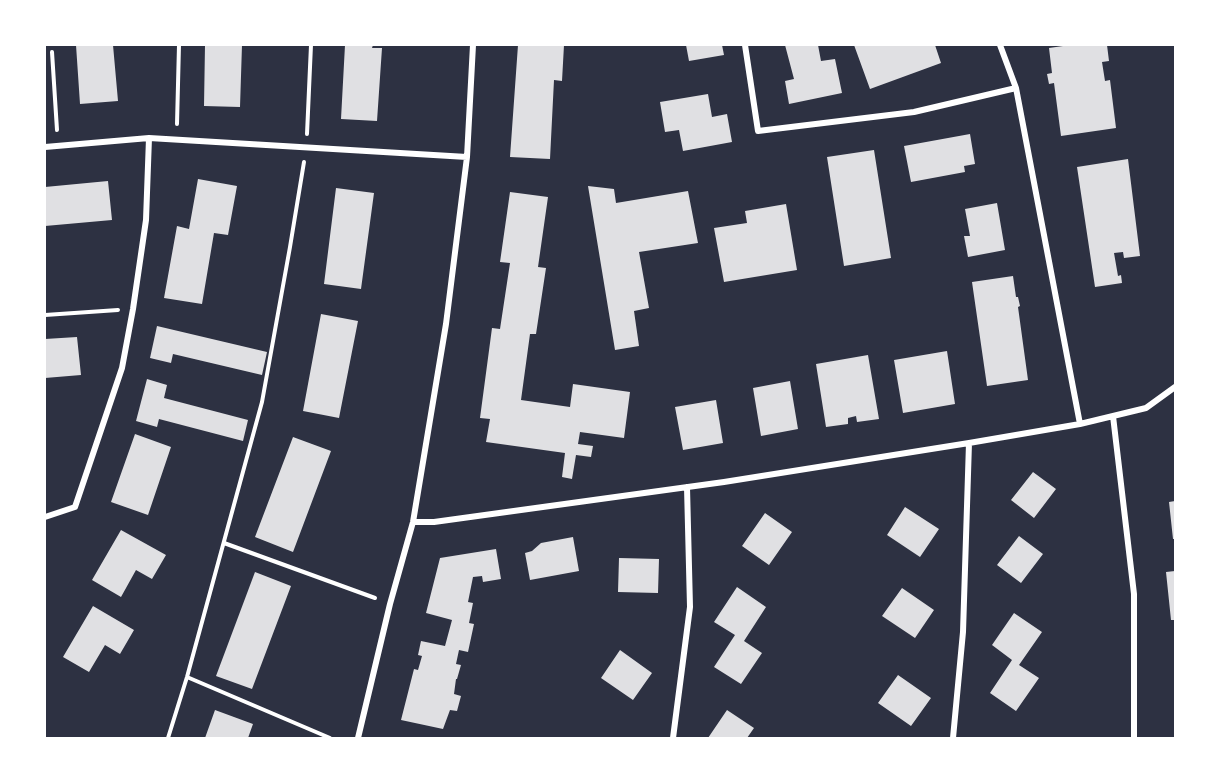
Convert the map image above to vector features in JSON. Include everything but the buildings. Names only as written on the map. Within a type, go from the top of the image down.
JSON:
[{"type":"street","points":[[358,738],[390,604],[413,522],[446,324],[467,158],[473,45]]},
{"type":"street","points":[[745,45],[758,131],[914,112],[1016,88]]},
{"type":"street","points":[[1000,45],[1016,88],[1080,424]]},
{"type":"street","points":[[45,517],[75,507],[122,368],[134,309],[146,220],[150,138]]},
{"type":"street","points":[[45,147],[150,138],[467,158]]},
{"type":"street","points":[[413,522],[434,522],[687,487],[1080,424],[1146,408],[1175,387]]},
{"type":"street","points":[[1113,416],[1134,594],[1134,738]]},
{"type":"street","points":[[953,738],[963,632],[969,443]]},
{"type":"street","points":[[673,738],[690,607],[687,487]]},
{"type":"path","points":[[176,140],[178,45]]},
{"type":"path","points":[[168,738],[187,677],[262,402],[306,147],[312,45]]},
{"type":"path","points":[[52,52],[58,146]]},
{"type":"path","points":[[45,315],[134,309]]},
{"type":"path","points":[[224,543],[390,604]]},
{"type":"path","points":[[187,677],[330,738]]}]
